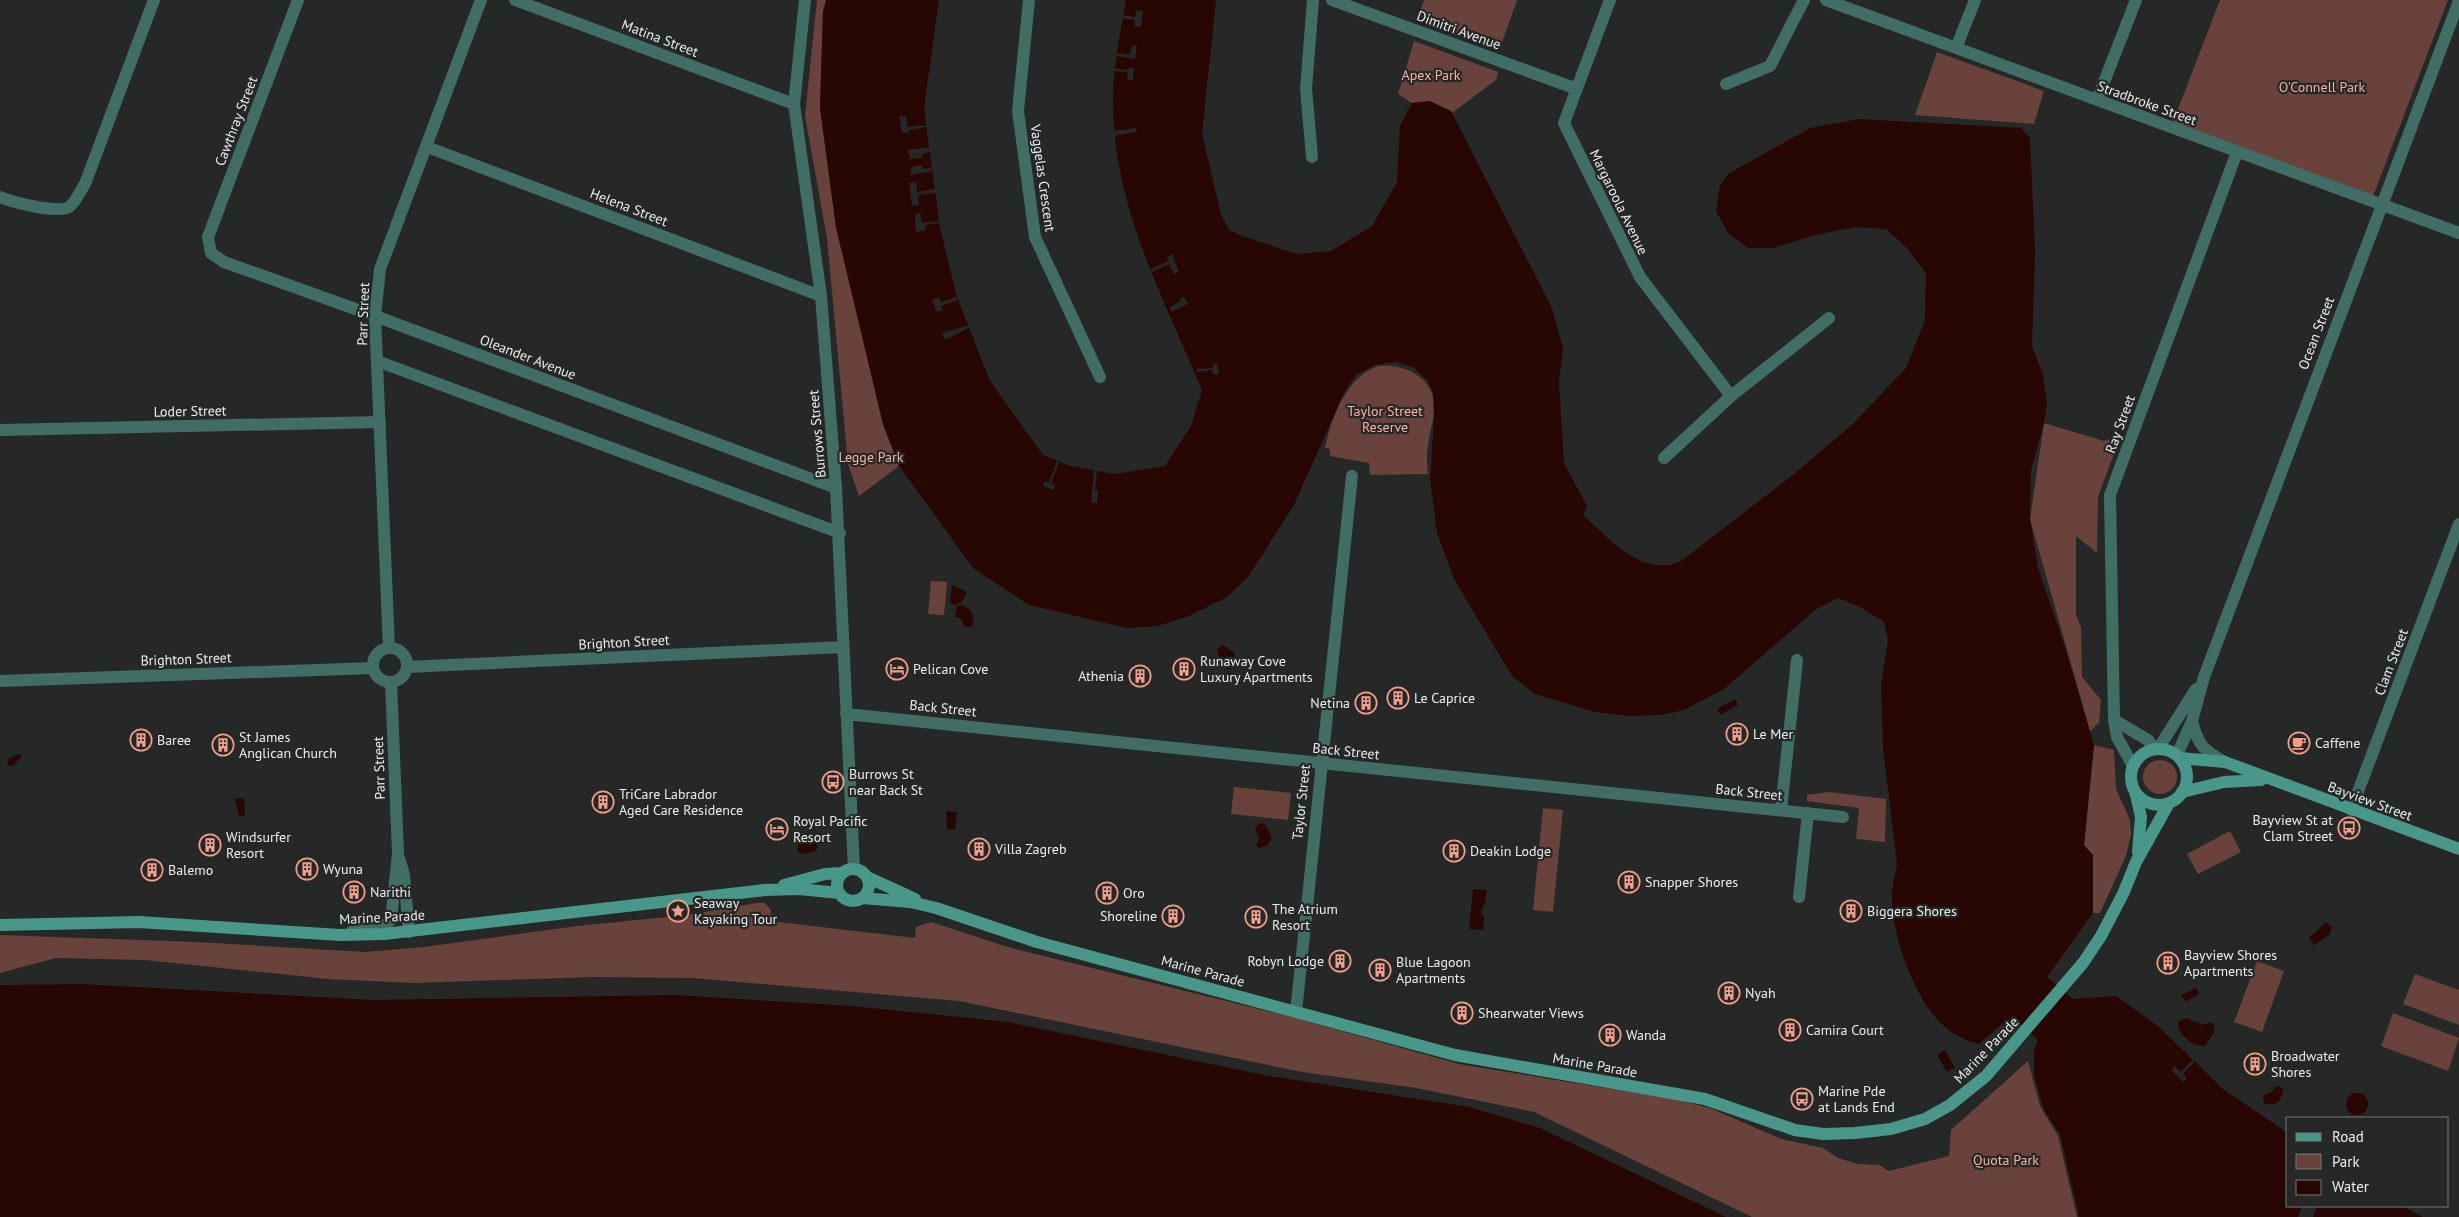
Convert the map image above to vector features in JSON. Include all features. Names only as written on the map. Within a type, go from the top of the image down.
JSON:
[{"type":"main road","points":[[2156,749],[2169,751],[2178,757],[2186,772],[2185,786],[2182,792],[2169,802],[2151,803],[2142,799],[2135,790],[2131,778],[2133,766],[2142,755],[2156,749]]},
{"type":"main road","name":"Bayview Street","points":[[2178,757],[2225,762],[2271,781],[2459,849]]},
{"type":"main road","name":"Bayview Street","points":[[2182,792],[2224,782],[2271,781]]},
{"type":"main road","name":"Marine Parade","points":[[2135,790],[2141,817],[2136,862]]},
{"type":"main road","name":"Marine Parade","points":[[867,877],[936,908],[1037,942],[1455,1055],[1705,1099],[1773,1124],[1823,1134],[1874,1131],[1925,1119],[1967,1092],[1986,1076],[2065,984],[2101,936],[2123,894],[2136,862],[2169,802]]},
{"type":"main road","points":[[848,871],[862,871],[867,877],[869,889],[862,898],[852,901],[847,900],[839,893],[837,886],[848,871]]},
{"type":"main road","name":"Marine Parade","points":[[765,890],[825,874],[848,871]]},
{"type":"main road","name":"Marine Parade","points":[[0,925],[138,922],[340,935],[409,932],[765,890],[799,889],[839,893]]},
{"type":"main road","name":"Marine Parade","points":[[862,898],[910,902],[936,908]]},
{"type":"street","points":[[0,197],[11,201],[59,210],[68,208],[73,203],[85,184],[154,0]]},
{"type":"street","name":"Cawthray Street","points":[[211,252],[208,237],[298,0]]},
{"type":"street","name":"Parr Street","points":[[389,648],[375,316],[380,269],[481,0]]},
{"type":"street","name":"Matina Street","points":[[516,0],[794,104]]},
{"type":"street","name":"Burrows Street","points":[[805,0],[794,104],[821,296],[840,533],[846,714],[848,871]]},
{"type":"street","name":"Vaggelas Crescent","points":[[1029,0],[1018,111],[1035,237],[1100,377]]},
{"type":"street","points":[[1312,157],[1306,89],[1313,0]]},
{"type":"street","name":"Dimitri Avenue","points":[[1332,0],[1577,89]]},
{"type":"street","name":"Margaroola Avenue","points":[[1610,0],[1564,123],[1640,278],[1731,396]]},
{"type":"street","points":[[1726,84],[1770,66],[1804,0]]},
{"type":"street","name":"Stradbroke Street","points":[[1826,0],[2459,233]]},
{"type":"street","points":[[1956,48],[1975,0]]},
{"type":"street","points":[[2097,100],[2136,0]]},
{"type":"street","name":"Ocean Street","points":[[2178,757],[2192,721],[2204,676],[2459,1]]},
{"type":"street","name":"Helena Street","points":[[427,147],[821,296]]},
{"type":"street","name":"Ray Street","points":[[2133,766],[2117,737],[2114,720],[2110,494],[2237,152]]},
{"type":"street","name":"Oleander Avenue","points":[[211,252],[224,262],[375,316],[836,488]]},
{"type":"street","points":[[1664,458],[1731,396],[1829,318]]},
{"type":"street","points":[[377,362],[840,533]]},
{"type":"street","name":"Loder Street","points":[[0,430],[380,422]]},
{"type":"street","name":"Taylor Street","points":[[1296,1012],[1320,764],[1352,476]]},
{"type":"street","name":"Clam Street","points":[[2351,810],[2459,524]]},
{"type":"street","name":"Brighton Street","points":[[407,667],[843,647]]},
{"type":"street","points":[[389,648],[400,651],[404,655],[407,667],[402,677],[391,682],[379,678],[373,662],[379,652],[389,648]]},
{"type":"street","points":[[1781,810],[1797,660]]},
{"type":"street","name":"Brighton Street","points":[[0,681],[374,668]]},
{"type":"street","name":"Ocean Street","points":[[2156,749],[2204,676]]},
{"type":"street","name":"Parr Street","points":[[340,935],[385,925],[391,920],[398,853],[391,682]]},
{"type":"street","name":"Back Street","points":[[846,714],[1843,817]]},
{"type":"street","points":[[2114,720],[2148,740],[2156,749]]},
{"type":"street","points":[[2192,721],[2198,742],[2203,749],[2225,762]]},
{"type":"street","points":[[1799,897],[1808,813]]},
{"type":"street","name":"Parr Street","points":[[398,853],[404,875],[409,932]]},
{"type":"green space","name":"Legge Park","points":[[817,0],[826,0],[823,12],[820,108],[836,227],[883,424],[899,466],[859,496],[848,464],[827,238],[805,116]]},
{"type":"green space","points":[[1424,0],[1517,0],[1500,48],[1417,19]]},
{"type":"green space","name":"O'Connell Park","points":[[2220,0],[2448,0],[2372,199],[2173,122]]},
{"type":"green space","name":"Apex Park","points":[[1414,41],[1498,72],[1496,80],[1452,113],[1430,101],[1412,103],[1398,94]]},
{"type":"green space","points":[[1937,52],[2044,91],[2034,124],[1915,115]]},
{"type":"green space","name":"Taylor Street Reserve","points":[[1379,366],[1399,367],[1408,370],[1424,381],[1429,388],[1433,397],[1434,408],[1427,453],[1428,474],[1370,475],[1369,463],[1330,456],[1330,449],[1325,448],[1336,411],[1349,388],[1358,378]]},
{"type":"green space","points":[[2044,423],[2104,441],[2115,437],[2116,448],[2098,497],[2097,553],[2076,536],[2076,615],[2081,627],[2082,677],[2101,700],[2099,723],[2090,731],[2030,519]]},
{"type":"green space","points":[[931,581],[947,582],[944,615],[928,614]]},
{"type":"green space","points":[[2094,745],[2114,750],[2116,789],[2130,820],[2131,835],[2126,856],[2100,913],[2093,913],[2093,855],[2084,846]]},
{"type":"green space","points":[[2160,760],[2167,761],[2172,765],[2176,770],[2176,784],[2172,789],[2167,793],[2160,794],[2153,793],[2148,789],[2144,784],[2143,777],[2144,770],[2148,765],[2153,761]]},
{"type":"green space","points":[[1234,787],[1291,793],[1288,820],[1231,814]]},
{"type":"green space","points":[[1829,792],[1886,799],[1885,842],[1856,839],[1859,808],[1807,801],[1807,795]]},
{"type":"green space","points":[[1543,808],[1563,810],[1553,912],[1533,910]]},
{"type":"green space","points":[[2230,831],[2241,852],[2198,874],[2187,854]]},
{"type":"green space","name":"Quota Park","points":[[765,903],[771,910],[770,921],[915,938],[916,927],[931,922],[1011,948],[1295,1018],[1459,1064],[1679,1100],[1710,1108],[1781,1139],[1823,1148],[1838,1158],[1858,1164],[1879,1165],[1889,1171],[1949,1156],[1951,1130],[2028,1061],[2040,1106],[2058,1136],[2077,1217],[1752,1217],[1534,1112],[1416,1088],[1302,1072],[959,1001],[693,978],[595,977],[412,983],[328,979],[145,960],[56,958],[0,973],[0,935],[197,942],[365,952],[424,947],[577,926],[687,915]]},
{"type":"green space","points":[[2257,961],[2284,971],[2262,1032],[2234,1022]]},
{"type":"green space","points":[[2415,974],[2459,990],[2459,1025],[2403,1004]]},
{"type":"green space","points":[[2393,1013],[2459,1038],[2448,1071],[2381,1046]]},
{"type":"water","points":[[826,0],[939,0],[924,108],[940,228],[957,297],[990,381],[1043,455],[1070,466],[1115,474],[1165,466],[1191,426],[1202,390],[1143,250],[1121,177],[1115,140],[1113,90],[1117,51],[1126,0],[1216,0],[1202,134],[1221,214],[1229,230],[1242,236],[1297,254],[1331,251],[1372,226],[1397,182],[1400,126],[1412,103],[1429,101],[1451,111],[1552,308],[1563,348],[1559,383],[1564,463],[1587,506],[1583,515],[1627,553],[1653,565],[1667,565],[1681,561],[1789,478],[1852,425],[1906,368],[1925,320],[1926,273],[1907,248],[1886,229],[1855,227],[1811,236],[1773,248],[1748,248],[1728,233],[1716,211],[1720,186],[1728,174],[1810,128],[1859,119],[2021,128],[2030,138],[2035,253],[2032,346],[2043,375],[2047,403],[2044,423],[2031,470],[2030,519],[2038,568],[2065,647],[2094,745],[2084,845],[2093,855],[2093,913],[2047,977],[2073,999],[2116,996],[2158,1026],[2224,1090],[2286,1132],[2286,1207],[2404,1207],[2423,1217],[2079,1217],[2060,1135],[2044,1110],[2034,1076],[2034,1050],[2038,1040],[2016,1020],[2007,1020],[1979,1044],[1953,1033],[1934,1016],[1925,1003],[1908,969],[1902,951],[1893,917],[1893,888],[1897,864],[1883,748],[1881,685],[1888,640],[1884,622],[1860,607],[1838,598],[1815,610],[1724,689],[1684,710],[1660,715],[1629,716],[1595,712],[1535,694],[1512,676],[1454,579],[1437,533],[1430,479],[1434,416],[1433,392],[1427,380],[1414,368],[1397,362],[1375,365],[1356,375],[1344,393],[1294,505],[1248,577],[1227,597],[1189,616],[1158,626],[1127,628],[1029,605],[974,569],[899,466],[883,424],[836,227],[820,108],[823,12]]},
{"type":"water","points":[[952,585],[967,592],[963,600],[956,605],[950,603]]},
{"type":"water","points":[[960,605],[972,613],[972,627],[965,627],[960,618],[955,617],[957,606]]},
{"type":"water","points":[[1223,645],[1235,653],[1234,660],[1236,661],[1231,669],[1225,669],[1220,661],[1217,649]]},
{"type":"water","points":[[1735,699],[1738,705],[1721,715],[1717,709]]},
{"type":"water","points":[[20,754],[22,757],[12,766],[7,765],[9,758]]},
{"type":"water","points":[[244,798],[245,816],[239,816],[235,799]]},
{"type":"water","points":[[946,811],[957,812],[955,830],[947,829]]},
{"type":"water","points":[[1260,823],[1266,825],[1272,838],[1267,846],[1259,848],[1256,845],[1259,839],[1255,828]]},
{"type":"water","points":[[814,842],[818,845],[816,851],[802,854],[797,851],[799,843]]},
{"type":"water","points":[[1473,889],[1487,890],[1485,904],[1482,907],[1481,913],[1484,916],[1483,930],[1469,929]]},
{"type":"water","points":[[2326,922],[2332,928],[2329,935],[2314,945],[2309,938]]},
{"type":"water","points":[[82,984],[373,1000],[675,995],[852,1006],[1008,1022],[1264,1075],[1469,1107],[1540,1128],[1726,1217],[0,1217],[0,985]]},
{"type":"water","points":[[2196,988],[2199,994],[2186,1002],[2181,995]]},
{"type":"water","points":[[2186,1018],[2203,1025],[2210,1022],[2215,1026],[2214,1032],[2205,1046],[2196,1045],[2191,1042],[2180,1031],[2178,1022]]},
{"type":"water","points":[[1945,1050],[1955,1068],[1947,1072],[1937,1055]]},
{"type":"water","points":[[2277,1086],[2284,1089],[2279,1102],[2272,1105],[2264,1103],[2263,1096],[2270,1093]]},
{"type":"water","points":[[2357,1093],[2365,1096],[2368,1104],[2365,1112],[2357,1115],[2349,1112],[2346,1104],[2349,1096]]},
{"type":"pier","points":[[1136,10],[1143,11],[1141,27],[1134,26],[1135,20],[1122,18],[1122,15],[1135,17]]},
{"type":"pier","points":[[1132,45],[1137,46],[1135,59],[1116,56],[1116,53],[1130,55]]},
{"type":"pier","points":[[1114,68],[1128,70],[1129,68],[1134,68],[1133,80],[1127,80],[1128,72],[1114,71]]},
{"type":"pier","points":[[899,116],[906,116],[908,127],[926,125],[926,127],[902,133]]},
{"type":"pier","points":[[1136,128],[1137,132],[1113,136],[1112,131]]},
{"type":"pier","points":[[929,147],[930,152],[923,154],[921,158],[910,159],[908,150]]},
{"type":"pier","points":[[921,165],[924,169],[932,167],[932,171],[911,175],[911,167]]},
{"type":"pier","points":[[916,182],[917,192],[935,189],[935,193],[918,195],[919,205],[912,206],[909,183]]},
{"type":"pier","points":[[920,213],[922,223],[939,221],[939,223],[926,225],[925,230],[916,232],[915,214]]},
{"type":"pier","points":[[1172,254],[1179,272],[1174,274],[1169,264],[1152,272],[1151,269],[1169,261],[1167,257]]},
{"type":"pier","points":[[939,297],[941,302],[957,297],[958,300],[941,306],[943,310],[937,312],[932,300]]},
{"type":"pier","points":[[1184,297],[1188,304],[1171,312],[1170,307],[1181,301],[1180,299]]},
{"type":"pier","points":[[969,325],[970,327],[945,340],[942,333]]},
{"type":"pier","points":[[1217,363],[1219,374],[1213,375],[1212,370],[1197,372],[1197,369],[1213,368],[1213,364]]},
{"type":"pier","points":[[1057,461],[1059,462],[1051,483],[1055,485],[1053,490],[1043,486],[1044,482],[1049,482]]},
{"type":"pier","points":[[1094,470],[1097,470],[1095,490],[1098,491],[1097,503],[1091,503]]},
{"type":"pier","points":[[2194,1058],[2196,1060],[2183,1074],[2187,1078],[2183,1082],[2171,1070],[2175,1066],[2181,1072]]},
{"type":"pier","points":[[2302,1207],[2317,1207],[2313,1217],[2298,1217]]},
{"type":"place","name":"Pelican Cove","points":[[897,669]]},
{"type":"place","name":"Runaway Cove Luxury Apartments","points":[[1184,669]]},
{"type":"place","name":"Athenia","points":[[1140,676]]},
{"type":"place","name":"Le Caprice","points":[[1398,698]]},
{"type":"place","name":"Netina","points":[[1366,703]]},
{"type":"place","name":"Le Mer","points":[[1737,734]]},
{"type":"place","name":"Baree","points":[[141,740]]},
{"type":"place","name":"Caffene","points":[[2299,743]]},
{"type":"place","name":"St James Anglican Church","points":[[223,745]]},
{"type":"place","name":"Burrows St near Back St","points":[[833,782]]},
{"type":"place","name":"TriCare Labrador Aged Care Residence","points":[[603,802]]},
{"type":"place","name":"Bayview St at Clam Street","points":[[2349,828]]},
{"type":"place","name":"Royal Pacific Resort","points":[[777,829]]},
{"type":"place","name":"Windsurfer Resort","points":[[210,845]]},
{"type":"place","name":"Villa Zagreb","points":[[979,849]]},
{"type":"place","name":"Deakin Lodge","points":[[1454,851]]},
{"type":"place","name":"Wyuna","points":[[307,869]]},
{"type":"place","name":"Balemo","points":[[152,870]]},
{"type":"place","name":"Snapper Shores","points":[[1629,882]]},
{"type":"place","name":"Narithi","points":[[354,892]]},
{"type":"place","name":"Oro","points":[[1107,893]]},
{"type":"place","name":"Seaway Kayaking Tour","points":[[678,911]]},
{"type":"place","name":"Biggera Shores","points":[[1851,911]]},
{"type":"place","name":"Shoreline","points":[[1173,916]]},
{"type":"place","name":"The Atrium Resort","points":[[1256,917]]},
{"type":"place","name":"Robyn Lodge","points":[[1340,961]]},
{"type":"place","name":"Bayview Shores Apartments","points":[[2168,963]]},
{"type":"place","name":"Blue Lagoon Apartments","points":[[1380,970]]},
{"type":"place","name":"Nyah","points":[[1729,993]]},
{"type":"place","name":"Shearwater Views","points":[[1462,1013]]},
{"type":"place","name":"Camira Court","points":[[1790,1030]]},
{"type":"place","name":"Wanda","points":[[1610,1035]]},
{"type":"place","name":"Broadwater Shores","points":[[2255,1064]]},
{"type":"place","name":"Marine Pde at Lands End","points":[[1802,1099]]}]
